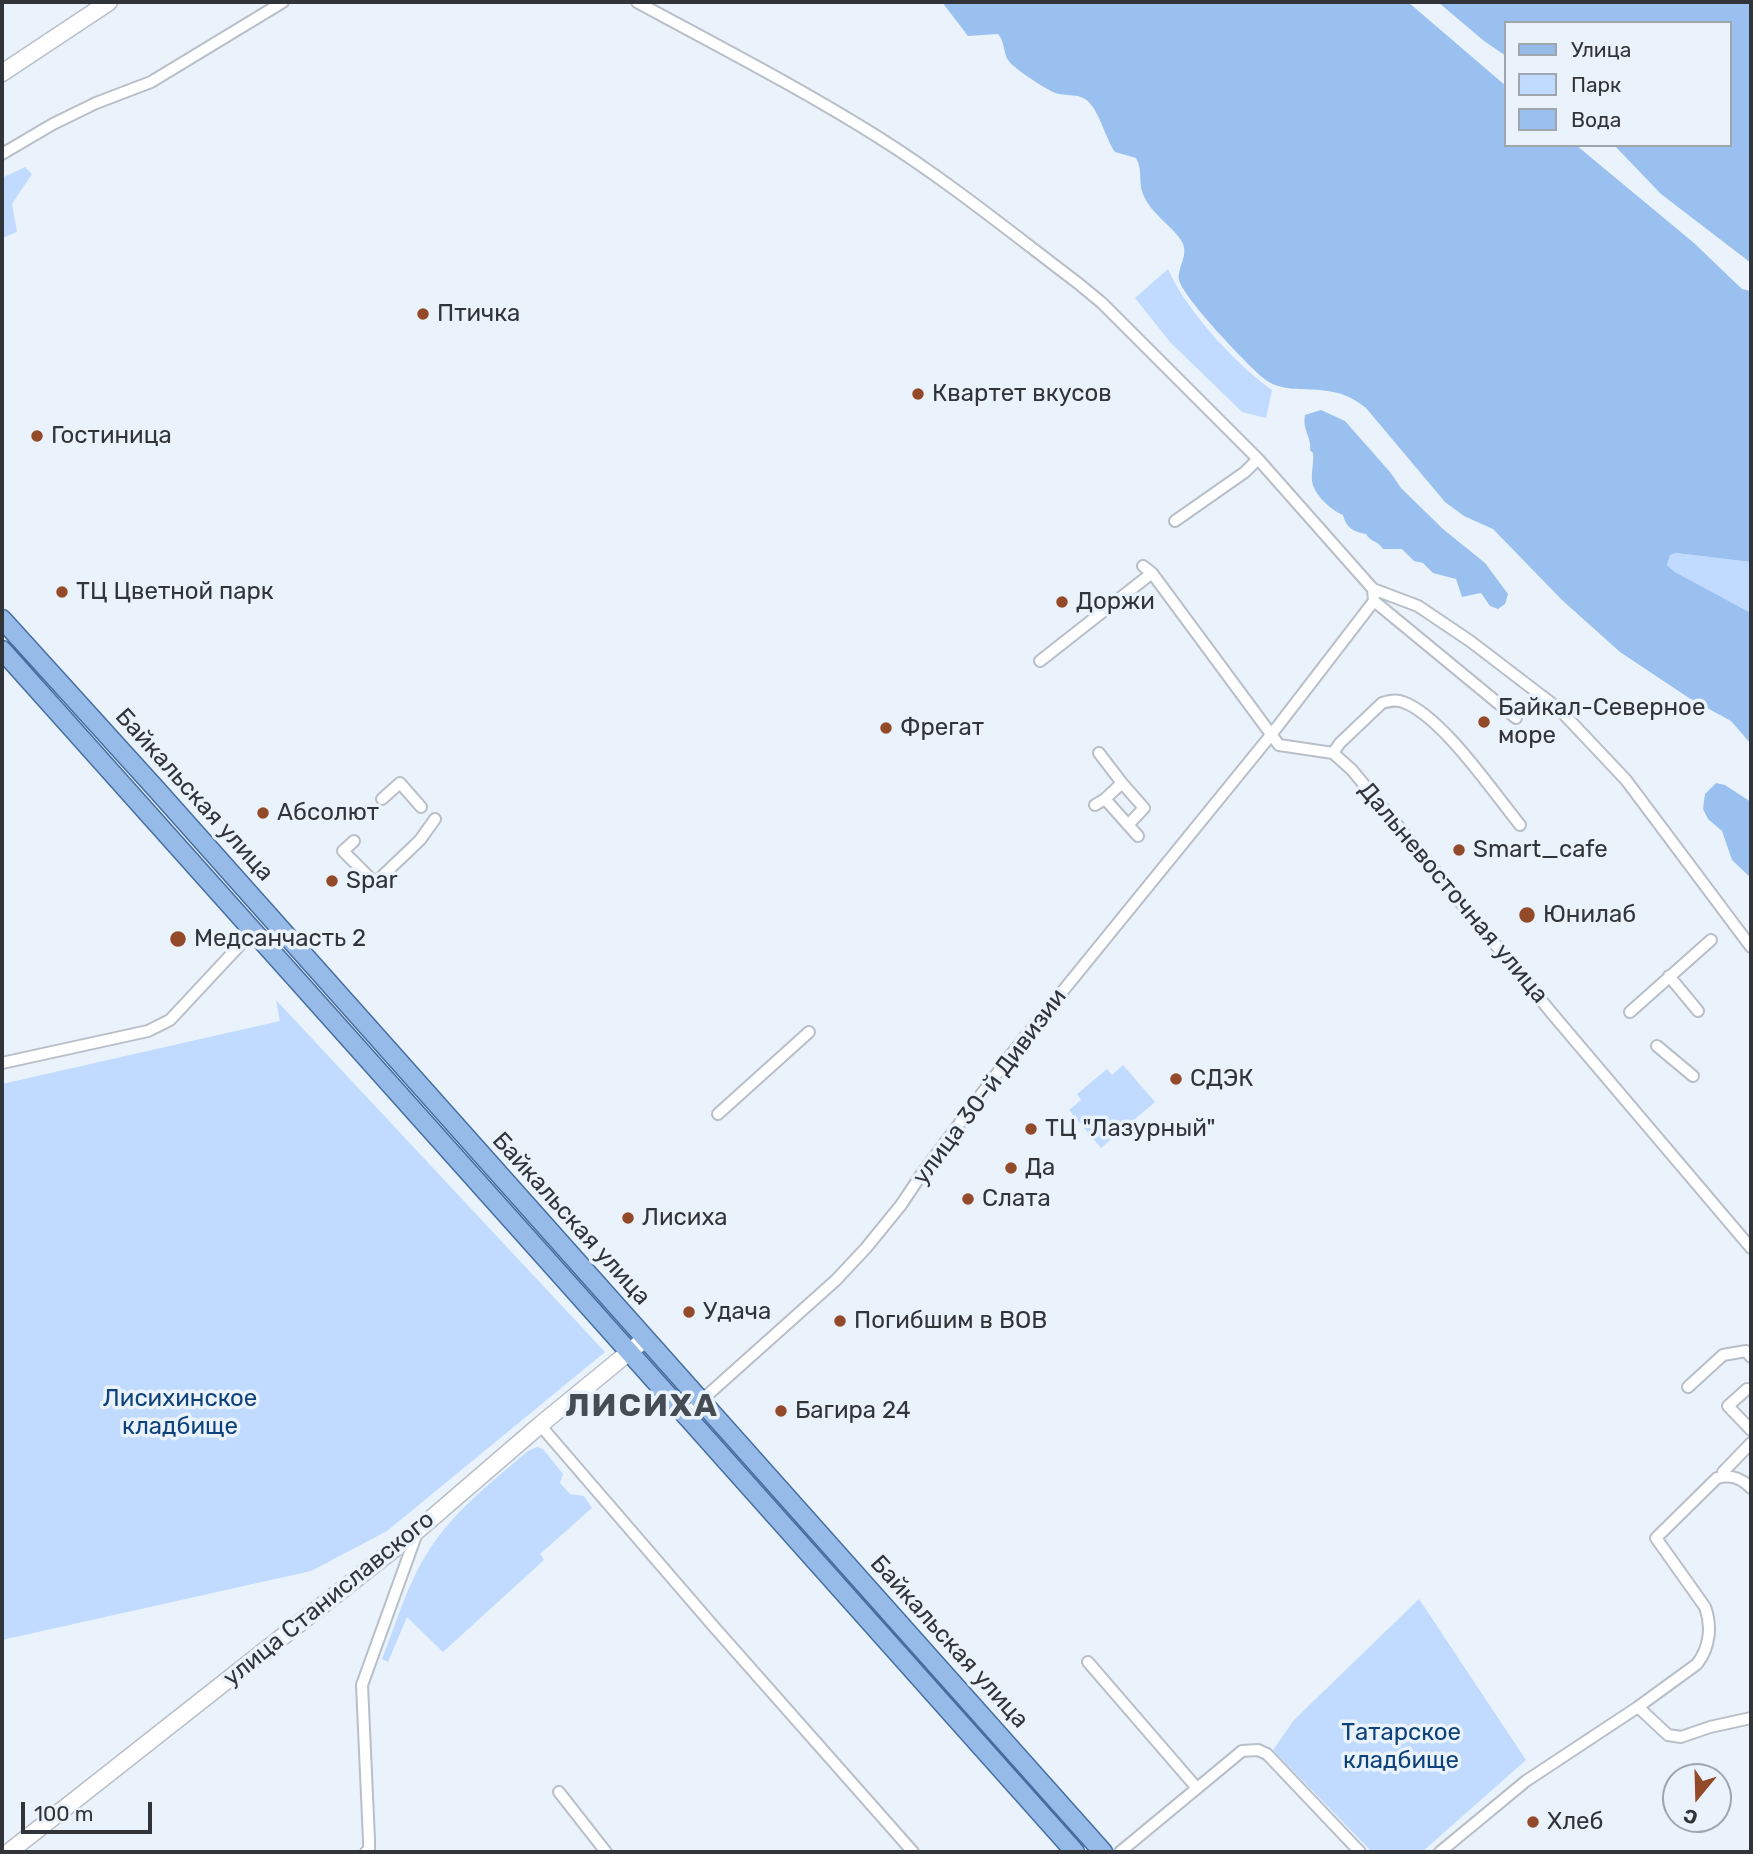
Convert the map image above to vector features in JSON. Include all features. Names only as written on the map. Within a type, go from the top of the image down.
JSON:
[{"type":"main road","points":[[2,73],[110,2]]},
{"type":"main road","name":"Байкальская улица","points":[[2,619],[1103,1852]]},
{"type":"main road","name":"Байкальская улица","points":[[2,650],[254,929],[684,1416],[1075,1852]]},
{"type":"main road","name":"улица Станиславского","points":[[9,1852],[418,1530],[645,1339]]},
{"type":"street","points":[[2,154],[96,103],[151,82],[282,2]]},
{"type":"street","points":[[638,2],[878,137],[1022,241],[1102,303],[1258,459],[1373,589],[1418,606],[1559,709],[1626,780],[1751,947]]},
{"type":"street","points":[[1175,521],[1245,472],[1258,459]]},
{"type":"street","points":[[1040,662],[1147,570],[1279,745],[1334,753],[1340,743],[1381,703],[1402,701],[1427,716],[1478,771],[1520,825]]},
{"type":"street","points":[[1373,589],[1374,601],[1516,718]]},
{"type":"street","name":"улица 30-й Дивизии","points":[[684,1416],[836,1280],[866,1248],[901,1205],[1010,1056],[1271,735],[1374,601]]},
{"type":"street","points":[[1099,753],[1144,808],[1128,825]]},
{"type":"street","name":"Дальневосточная улица","points":[[1334,753],[1352,771],[1555,1017],[1751,1248]]},
{"type":"street","points":[[382,799],[400,783],[421,807]]},
{"type":"street","points":[[1122,783],[1100,802],[1138,836]]},
{"type":"street","points":[[354,841],[343,851],[375,883],[420,840],[435,819]]},
{"type":"street","points":[[2,1063],[148,1031],[170,1020],[254,929]]},
{"type":"street","points":[[1630,1012],[1710,940]]},
{"type":"street","points":[[1669,976],[1698,1011]]},
{"type":"street","points":[[718,1114],[809,1032]]},
{"type":"street","points":[[1657,1046],[1693,1076]]},
{"type":"street","points":[[1688,1387],[1723,1355],[1743,1357]]},
{"type":"street","points":[[1747,1388],[1728,1406],[1751,1430]]},
{"type":"street","points":[[540,1425],[913,1852]]},
{"type":"street","points":[[1723,1472],[1751,1443]]},
{"type":"street","points":[[1440,1852],[1526,1781],[1638,1707],[1697,1664],[1710,1633],[1710,1619],[1705,1607],[1656,1538],[1717,1478],[1726,1475],[1735,1477],[1751,1488]]},
{"type":"street","points":[[369,1851],[362,1685],[418,1530]]},
{"type":"street","points":[[1088,1662],[1196,1787]]},
{"type":"street","points":[[1638,1707],[1668,1735],[1681,1737],[1751,1718]]},
{"type":"street","points":[[1120,1852],[1242,1751],[1258,1750],[1267,1754],[1360,1852]]},
{"type":"street","points":[[559,1793],[606,1852]]},
{"type":"green space","points":[[25,167],[32,174],[12,204],[17,232],[2,238],[2,178]]},
{"type":"green space","points":[[1168,269],[1186,301],[1213,335],[1243,366],[1272,390],[1266,418],[1242,412],[1170,342],[1135,298]]},
{"type":"green space","points":[[1676,553],[1751,562],[1751,613],[1675,572],[1667,565],[1670,555]]},
{"type":"green space","name":"Лисихинское кладбище","points":[[276,1000],[605,1352],[387,1531],[311,1571],[2,1640],[2,1084],[280,1021]]},
{"type":"green space","points":[[1123,1065],[1155,1102],[1101,1148],[1069,1110],[1081,1100],[1077,1094],[1107,1069],[1112,1075]]},
{"type":"green space","points":[[537,1447],[543,1449],[563,1474],[560,1483],[570,1494],[584,1496],[592,1508],[540,1554],[544,1560],[443,1652],[407,1617],[388,1662],[382,1659],[415,1575],[439,1535],[475,1497],[528,1451]]},
{"type":"green space","name":"Татарское кладбище","points":[[1419,1599],[1526,1760],[1422,1852],[1372,1852],[1273,1750],[1294,1720]]},
{"type":"water","points":[[942,2],[1408,2],[1504,84],[1504,147],[1578,147],[1694,243],[1742,289],[1751,291],[1751,562],[1676,553],[1670,555],[1667,565],[1675,572],[1751,613],[1751,744],[1731,721],[1689,698],[1620,652],[1562,600],[1493,529],[1464,516],[1445,502],[1366,408],[1352,398],[1338,393],[1284,387],[1262,377],[1216,330],[1183,289],[1179,280],[1184,253],[1180,238],[1147,202],[1136,158],[1115,152],[1090,103],[1081,97],[1053,92],[1022,73],[1008,60],[998,34],[968,36]]},
{"type":"water","points":[[1438,2],[1751,2],[1751,263],[1661,194],[1616,147],[1732,147],[1732,21],[1504,21],[1504,55]]},
{"type":"water","points":[[1321,410],[1345,421],[1401,488],[1443,529],[1485,563],[1508,594],[1505,604],[1498,609],[1490,606],[1481,593],[1462,597],[1456,579],[1433,573],[1423,563],[1414,561],[1402,549],[1383,549],[1366,534],[1351,529],[1343,515],[1324,501],[1313,486],[1313,453],[1310,450],[1304,420],[1305,415]]},
{"type":"water","points":[[1716,783],[1725,785],[1751,802],[1751,878],[1732,860],[1722,831],[1708,819],[1703,809],[1705,794]]},
{"type":"place","name":"Птичка","points":[[423,314]]},
{"type":"place","name":"Квартет вкусов","points":[[918,394]]},
{"type":"place","name":"Гостиница","points":[[37,436]]},
{"type":"place","name":"ТЦ Цветной парк","points":[[62,592]]},
{"type":"place","name":"Доржи","points":[[1062,602]]},
{"type":"place","name":"Байкал-Северное море","points":[[1484,722]]},
{"type":"place","name":"Фрегат","points":[[886,728]]},
{"type":"place","name":"Абсолют","points":[[263,813]]},
{"type":"place","name":"Smart_cafe","points":[[1459,850]]},
{"type":"place","name":"Spar","points":[[332,881]]},
{"type":"place","name":"Юнилаб","points":[[1527,915]]},
{"type":"place","name":"Медсанчасть 2","points":[[178,939]]},
{"type":"place","name":"СДЭК","points":[[1176,1079]]},
{"type":"place","name":"ТЦ \"Лазурный\"","points":[[1031,1129]]},
{"type":"place","name":"Да","points":[[1011,1168]]},
{"type":"place","name":"Слата","points":[[968,1199]]},
{"type":"place","name":"Лисиха","points":[[628,1218]]},
{"type":"place","name":"Удача","points":[[689,1312]]},
{"type":"place","name":"Погибшим в ВОВ","points":[[840,1321]]},
{"type":"place","name":"Багира 24","points":[[781,1411]]},
{"type":"place","name":"Хлеб","points":[[1533,1822]]},
{"type":"district","name":"ЛИСИХА","points":[[642,1407]]}]
